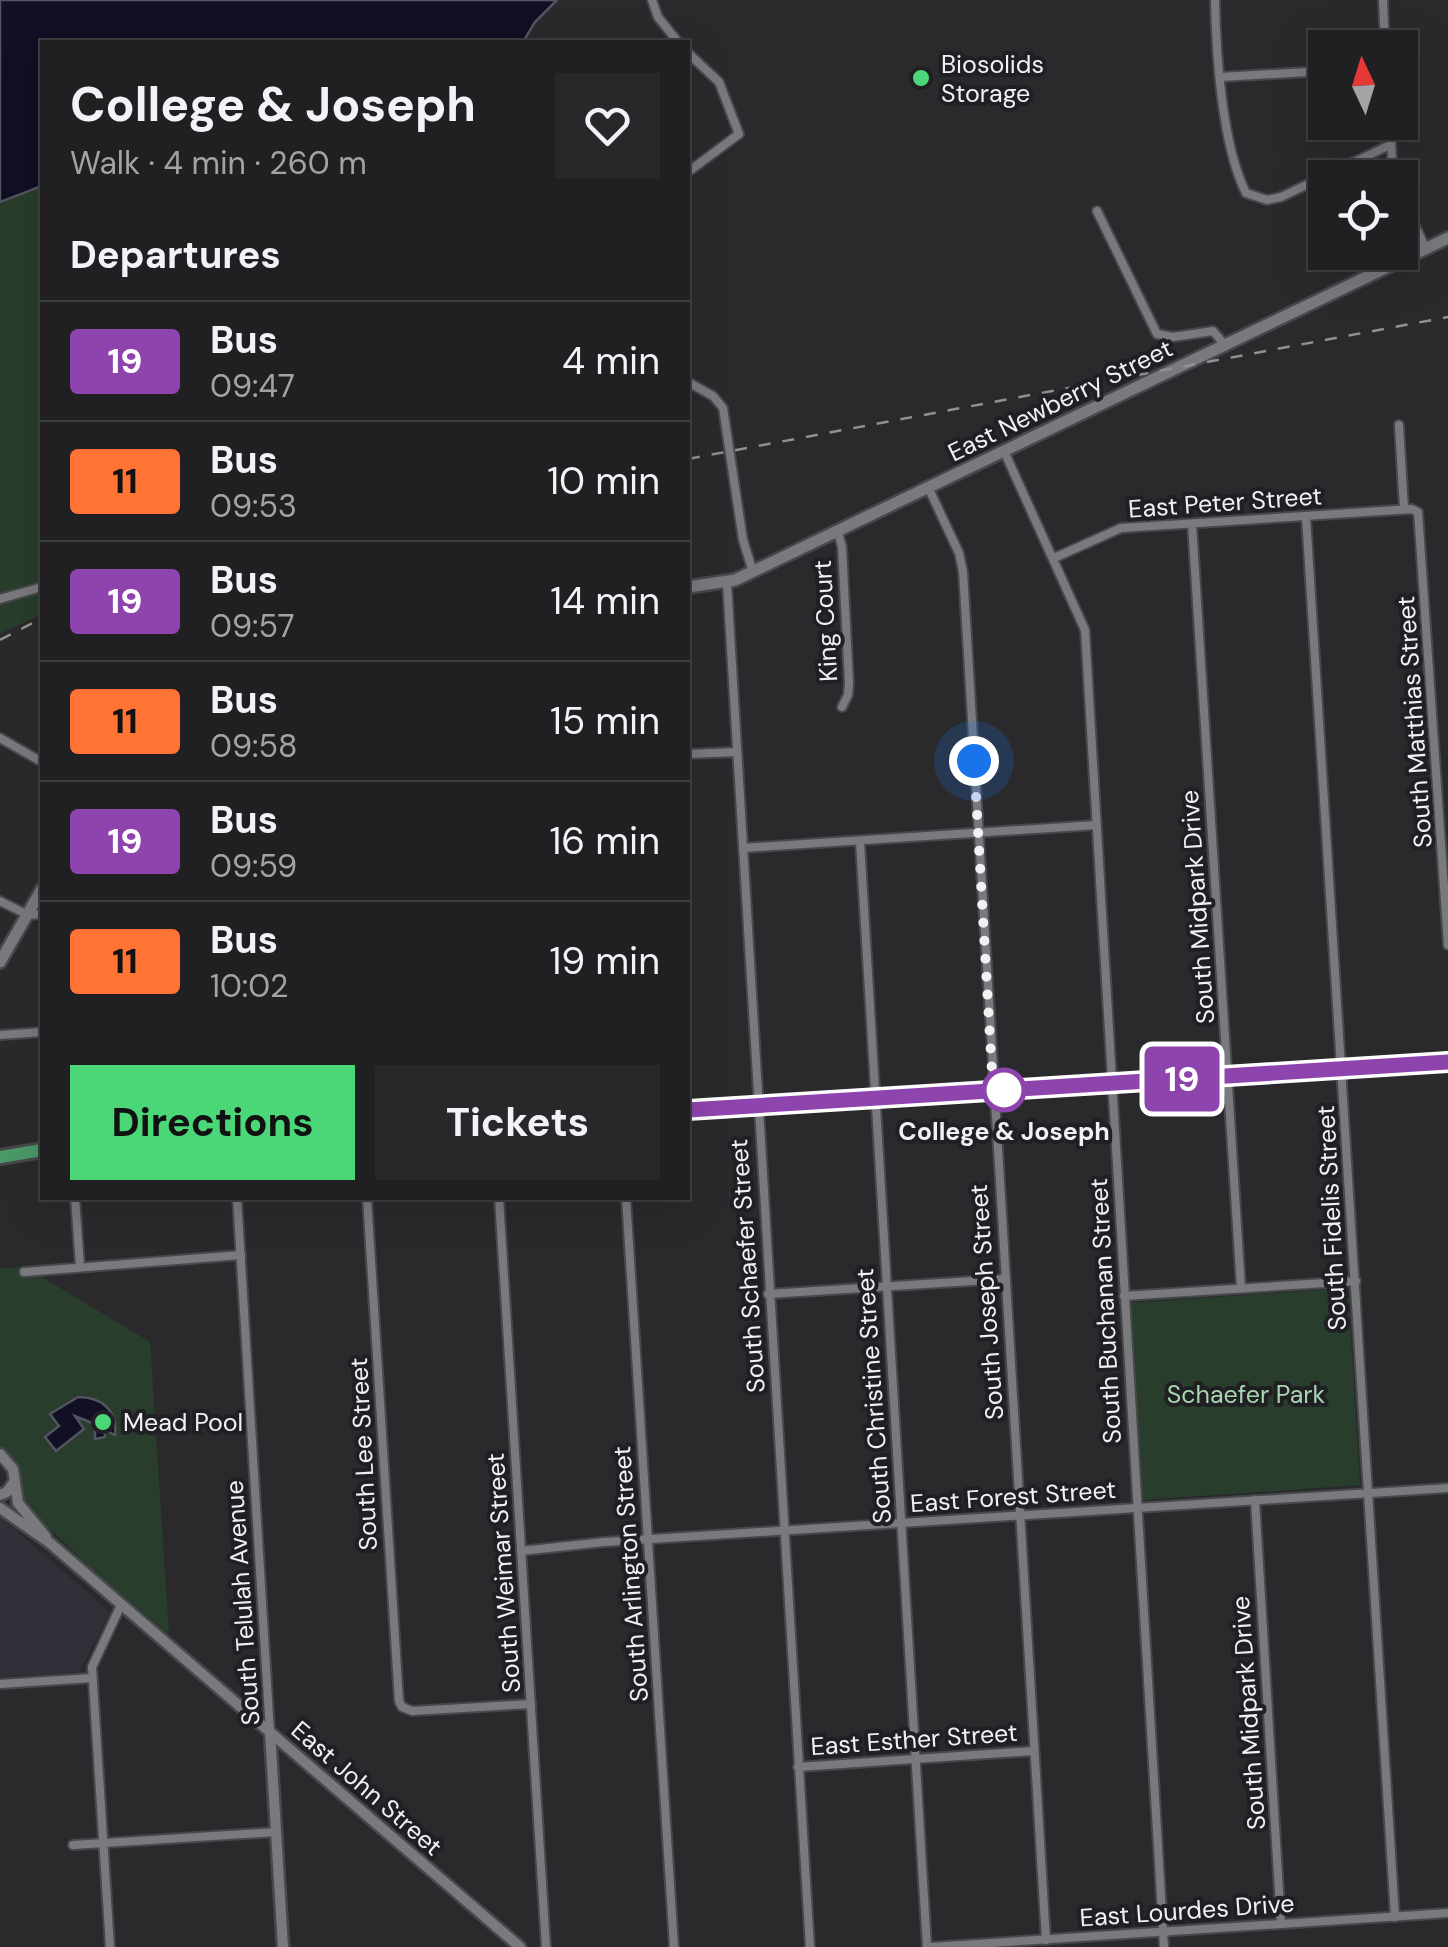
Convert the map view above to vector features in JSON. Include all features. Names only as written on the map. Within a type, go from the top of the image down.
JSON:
[{"type":"main road","name":"East Newberry Street","points":[[690,587],[727,583],[753,572],[1448,238]]},
{"type":"main road","points":[[0,962],[40,893]]},
{"type":"main road","points":[[690,1110],[1448,1062]]},
{"type":"main road","points":[[1,1157],[40,1150]]},
{"type":"street","points":[[652,0],[658,18],[676,40]]},
{"type":"street","points":[[1216,0],[1221,77],[1246,192],[1267,200],[1281,197],[1390,145]]},
{"type":"street","points":[[1382,0],[1384,30]]},
{"type":"street","points":[[690,55],[719,82],[739,134],[690,170]]},
{"type":"street","points":[[1221,77],[1308,71]]},
{"type":"street","points":[[1390,140],[1392,160]]},
{"type":"street","points":[[690,160],[698,163]]},
{"type":"street","points":[[1097,211],[1156,334],[1173,337],[1213,331],[1224,345]]},
{"type":"street","points":[[1418,231],[1426,248]]},
{"type":"street","points":[[690,383],[713,396],[723,408],[743,540],[753,572]]},
{"type":"street","points":[[1399,426],[1404,509]]},
{"type":"street","name":"South Buchanan Street","points":[[1004,452],[1085,630],[1164,1947]]},
{"type":"street","name":"South Joseph Street","points":[[929,489],[962,561],[1046,1940]]},
{"type":"street","name":"East Peter Street","points":[[1054,558],[1121,528],[1404,509]]},
{"type":"street","name":"South Matthias Street","points":[[1404,509],[1418,512],[1448,945]]},
{"type":"street","name":"South Fidelis Street","points":[[1306,516],[1395,1916]]},
{"type":"street","name":"South Midpark Drive","points":[[1192,524],[1241,1288]]},
{"type":"street","name":"King Court","points":[[838,532],[849,683],[842,707]]},
{"type":"street","name":"South Schaefer Street","points":[[727,583],[810,1947]]},
{"type":"street","points":[[0,599],[40,587]]},
{"type":"street","points":[[0,738],[40,761]]},
{"type":"street","points":[[690,754],[738,752]]},
{"type":"street","points":[[743,848],[1096,825]]},
{"type":"street","name":"South Christine Street","points":[[860,842],[928,1947]]},
{"type":"street","points":[[0,901],[28,916],[40,914]]},
{"type":"street","points":[[0,1035],[40,1032]]},
{"type":"street","points":[[76,1200],[80,1266]]},
{"type":"street","name":"South Telulah Avenue","points":[[237,1200],[283,1947]]},
{"type":"street","name":"South Lee Street","points":[[367,1200],[397,1695],[402,1707],[412,1711],[531,1704]]},
{"type":"street","name":"South Weimar Street","points":[[499,1200],[546,1947]]},
{"type":"street","name":"South Arlington Street","points":[[626,1200],[674,1947]]},
{"type":"street","points":[[24,1272],[242,1256]]},
{"type":"street","points":[[768,1294],[1004,1278]]},
{"type":"street","points":[[1124,1296],[1356,1281]]},
{"type":"street","name":"East John Street","points":[[2,1457],[14,1469],[19,1505],[50,1543]]},
{"type":"street","points":[[0,1495],[8,1492],[14,1481]]},
{"type":"street","name":"East Forest Street","points":[[521,1551],[648,1539],[1448,1488]]},
{"type":"street","name":"South Midpark Drive","points":[[1255,1500],[1280,1924]]},
{"type":"street","name":"East John Street","points":[[0,1508],[50,1543],[520,1947]]},
{"type":"street","points":[[110,1947],[92,1678],[94,1662],[121,1605]]},
{"type":"street","points":[[0,1684],[92,1678]]},
{"type":"street","name":"East Esther Street","points":[[798,1766],[1033,1750]]},
{"type":"street","points":[[72,1845],[276,1832]]},
{"type":"street","name":"East Lourdes Drive","points":[[928,1947],[1448,1913]]},
{"type":"shaded area","points":[[0,1517],[110,1612],[79,1672],[0,1677]]},
{"type":"green space","points":[[40,187],[40,615],[0,634],[0,202]]},
{"type":"green space","points":[[25,1267],[150,1342],[169,1634],[98,1575],[28,1508],[13,1464],[0,1449],[0,1268]]},
{"type":"green space","name":"Schaefer Park","points":[[1348,1288],[1360,1485],[1143,1500],[1131,1303]]},
{"type":"water","points":[[0,0],[557,0],[535,22],[524,40],[40,40],[40,187],[0,202]]},
{"type":"water","name":"Mead Pool","points":[[78,1397],[107,1407],[114,1419],[115,1435],[105,1430],[105,1437],[95,1439],[95,1424],[75,1416],[84,1429],[56,1451],[45,1437],[59,1426],[50,1414]]},
{"type":"railway","points":[[690,459],[1448,317]]},
{"type":"railway","points":[[0,640],[40,619]]},
{"type":"bus line","name":"19","points":[[690,1110],[1448,1062]]},
{"type":"place","name":"Biosolids Storage","points":[[921,78]]},
{"type":"place","name":"College & Joseph","points":[[1004,1090]]},
{"type":"place","name":"Mead Pool","points":[[103,1422]]},
{"type":"route","points":[[974,761],[993,1090],[1004,1090]]}]
